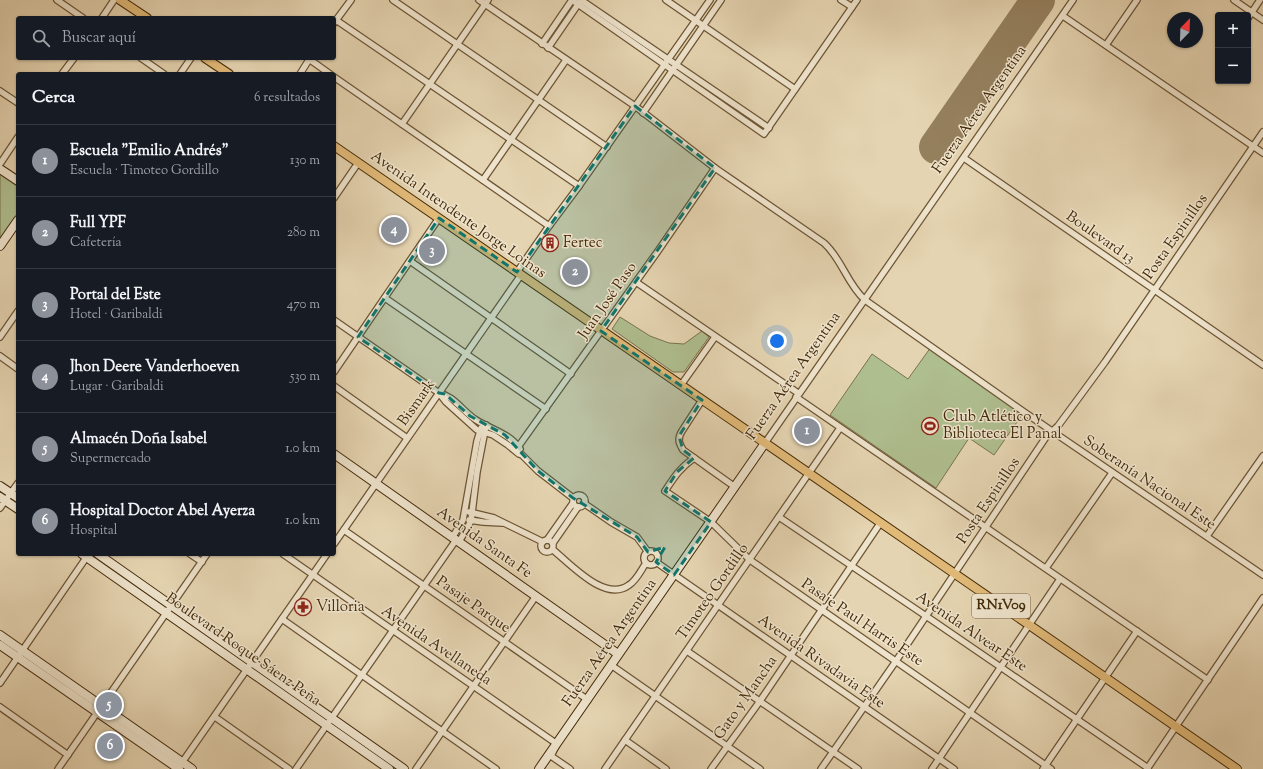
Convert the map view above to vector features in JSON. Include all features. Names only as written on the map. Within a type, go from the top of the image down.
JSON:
[{"type":"main road","points":[[120,0],[144,16]]},
{"type":"main road","points":[[209,60],[226,72]]},
{"type":"main road","name":"Avenida Intendente Jorge Loinas","points":[[336,147],[765,443]]},
{"type":"main road","name":"RN1V09","points":[[765,443],[1029,626],[1106,677],[1237,769]]},
{"type":"street","points":[[57,0],[80,16]]},
{"type":"street","points":[[103,16],[114,0]]},
{"type":"street","points":[[336,21],[351,0]]},
{"type":"street","points":[[393,0],[607,146]]},
{"type":"street","points":[[542,44],[572,0],[579,2],[677,64],[769,128]]},
{"type":"street","points":[[666,0],[796,89]]},
{"type":"street","name":"Bismark","points":[[336,541],[466,354],[549,226],[579,186],[710,0]]},
{"type":"street","points":[[644,113],[721,0]]},
{"type":"street","points":[[841,0],[852,7]]},
{"type":"street","points":[[579,2],[672,71],[764,134],[857,0]]},
{"type":"street","name":"Fuerza Aérea Argentina","points":[[539,769],[711,522],[797,395],[865,300],[1073,0]]},
{"type":"street","points":[[1106,46],[1137,0]]},
{"type":"street","points":[[1234,0],[1247,12]]},
{"type":"street","points":[[1251,14],[1260,0]]},
{"type":"street","points":[[402,124],[432,84],[459,44],[483,1]]},
{"type":"street","name":"Soberanía Nacional Este","points":[[483,1],[542,44],[635,106],[715,168],[824,243],[835,255],[856,292],[865,300],[1017,408],[1052,430],[1112,473],[1263,575]]},
{"type":"street","points":[[548,48],[579,2]]},
{"type":"street","points":[[1251,15],[1263,20]]},
{"type":"street","points":[[1063,16],[1263,153]]},
{"type":"street","points":[[336,23],[432,84],[579,186]]},
{"type":"street","points":[[64,72],[72,60]]},
{"type":"street","points":[[143,60],[161,72]]},
{"type":"street","points":[[181,72],[190,60]]},
{"type":"street","points":[[301,72],[309,60]]},
{"type":"street","points":[[311,60],[327,72]]},
{"type":"street","points":[[483,180],[566,60]]},
{"type":"street","points":[[336,77],[549,226]]},
{"type":"street","points":[[0,91],[16,102]]},
{"type":"street","name":"Posta Espinillos","points":[[821,769],[863,706],[896,661],[1046,437],[1058,426],[1105,362],[1263,132]]},
{"type":"street","points":[[0,164],[16,140]]},
{"type":"street","name":"Boulevard 13","points":[[964,158],[1263,365]]},
{"type":"street","points":[[336,193],[358,163]]},
{"type":"street","points":[[0,168],[16,180]]},
{"type":"street","name":"Juan José Paso","points":[[518,447],[636,282],[715,168]]},
{"type":"street","points":[[336,369],[439,218]]},
{"type":"street","points":[[0,246],[16,223]]},
{"type":"street","points":[[10,231],[16,235]]},
{"type":"street","points":[[410,261],[571,374]]},
{"type":"street","points":[[636,282],[797,395],[840,428],[1208,680]]},
{"type":"street","points":[[385,298],[546,409]]},
{"type":"street","points":[[0,337],[16,313]]},
{"type":"street","points":[[336,321],[439,393],[446,402],[482,431],[493,435],[522,455],[575,503],[582,506],[585,504],[611,522],[637,537],[648,552],[653,552],[658,558],[656,562],[650,565],[646,563]]},
{"type":"street","points":[[681,385],[715,337]]},
{"type":"street","points":[[0,356],[16,368]]},
{"type":"street","points":[[336,387],[407,438]]},
{"type":"street","points":[[439,393],[445,394],[476,420],[506,435],[518,447],[522,455]]},
{"type":"street","points":[[702,400],[679,436],[678,442],[683,450],[735,487]]},
{"type":"street","points":[[296,769],[470,521],[484,424]]},
{"type":"street","name":"Timoteo Gordillo","points":[[605,769],[840,428]]},
{"type":"street","points":[[456,540],[465,511],[477,441],[482,431]]},
{"type":"street","name":"Avenida Santa Fe","points":[[336,455],[618,654]]},
{"type":"street","points":[[1207,536],[1263,456]]},
{"type":"street","name":"Pasaje Paul Harris Este","points":[[694,458],[677,472],[665,491],[711,522],[750,560],[971,713],[1044,767],[1051,769]]},
{"type":"street","points":[[1046,568],[1112,473]]},
{"type":"street","points":[[0,486],[16,497]]},
{"type":"street","points":[[0,508],[3,499],[11,493],[16,486]]},
{"type":"street","points":[[553,550],[549,553],[543,551],[541,548],[548,542],[575,503],[577,495],[583,496],[585,504]]},
{"type":"street","points":[[3,499],[16,508]]},
{"type":"street","points":[[465,511],[486,515],[548,542],[554,546],[553,550],[598,585],[609,590],[618,590],[629,586],[646,563]]},
{"type":"street","name":"Avenida Alvear Este","points":[[779,517],[1077,719],[1147,769]]},
{"type":"street","points":[[463,519],[470,521],[502,523]]},
{"type":"street","name":"Gato y Mancha","points":[[711,769],[760,700],[881,522]]},
{"type":"street","name":"Pasaje Parque","points":[[344,530],[588,700]]},
{"type":"street","points":[[646,563],[644,557],[648,552]]},
{"type":"street","points":[[0,683],[84,556]]},
{"type":"street","name":"Boulevard Roque Sáenz Peña","points":[[86,556],[166,613],[250,666],[330,722],[404,769]]},
{"type":"street","name":"Boulevard Roque Sáenz Peña","points":[[101,556],[172,605],[250,666]]},
{"type":"street","points":[[193,556],[202,562]]},
{"type":"street","points":[[58,769],[206,556]]},
{"type":"street","name":"Avenida Avellaneda","points":[[286,556],[557,744]]},
{"type":"street","points":[[179,767],[326,556]]},
{"type":"street","name":"Avenida Rivadavia Este","points":[[656,562],[954,769]]},
{"type":"street","points":[[932,769],[1060,579]]},
{"type":"street","points":[[416,769],[536,596]]},
{"type":"street","points":[[1147,769],[1263,598]]},
{"type":"street","points":[[282,620],[496,769]]},
{"type":"street","points":[[1044,767],[1137,631]]},
{"type":"street","points":[[0,635],[20,654],[100,709],[179,767],[192,769]]},
{"type":"street","points":[[0,645],[20,654]]},
{"type":"street","points":[[687,651],[858,769]]},
{"type":"street","points":[[611,665],[760,769]]},
{"type":"street","points":[[0,707],[68,755]]},
{"type":"street","points":[[215,717],[289,769]]},
{"type":"street","name":"Boulevard Roque Sáenz Peña","points":[[330,722],[389,769]]},
{"type":"street","points":[[625,740],[666,769]]},
{"type":"street","points":[[557,744],[551,756],[570,769]]},
{"type":"highlighted area","points":[[635,106],[715,168],[601,331],[702,400],[679,436],[683,450],[694,458],[677,472],[665,491],[711,522],[674,575],[656,562],[665,547],[648,552],[637,537],[573,498],[538,471],[505,435],[470,416],[445,394],[439,393],[358,337],[439,218],[517,272]]},
{"type":"green space","points":[[0,169],[16,180],[16,223],[0,246]]},
{"type":"green space","points":[[620,317],[650,336],[669,343],[684,344],[702,331],[709,337],[684,372],[673,372],[612,329]]},
{"type":"green space","name":"Club Atlético y Biblioteca El Panal","points":[[931,347],[1024,412],[994,455],[969,438],[936,488],[830,415],[872,354],[908,379]]},
{"type":"green space","points":[[89,556],[95,556],[400,769],[394,769]]},
{"type":"runway","points":[[936,147],[1038,0]]},
{"type":"place","name":"Jhon Deere Vanderhoeven","points":[[394,230]]},
{"type":"place","name":"Fertec","points":[[550,243]]},
{"type":"place","name":"Portal del Este","points":[[432,251]]},
{"type":"place","name":"Full YPF","points":[[575,272]]},
{"type":"place","name":"Club Atlético y Biblioteca El Panal","points":[[930,426]]},
{"type":"place","name":"Escuela \"Emilio Andrés\"","points":[[807,431]]},
{"type":"place","name":"Villoria","points":[[303,607]]},
{"type":"place","name":"Almacén Doña Isabel","points":[[109,705]]},
{"type":"place","name":"Hospital Doctor Abel Ayerza","points":[[110,746]]}]
